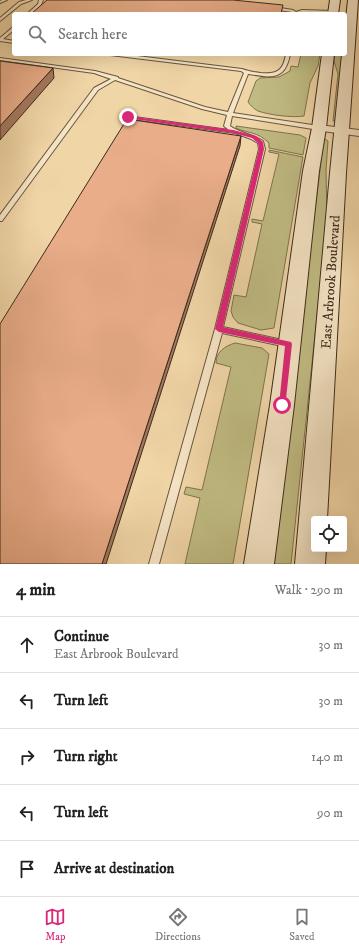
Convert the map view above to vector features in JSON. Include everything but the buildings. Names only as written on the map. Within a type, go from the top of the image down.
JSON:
[{"type":"street","points":[[333,12],[335,0]]},
{"type":"street","name":"East Arbrook Boulevard","points":[[310,564],[350,132],[353,0]]},
{"type":"street","name":"East Arbrook Boulevard","points":[[259,564],[282,405],[311,172],[319,128],[328,56]]},
{"type":"street","points":[[319,128],[350,132]]},
{"type":"lane","points":[[0,2],[5,0]]},
{"type":"lane","points":[[0,20],[20,3],[30,0]]},
{"type":"lane","points":[[31,12],[40,4],[41,0]]},
{"type":"lane","points":[[267,8],[294,12]]},
{"type":"lane","points":[[299,12],[318,12]]},
{"type":"lane","points":[[0,40],[12,30]]},
{"type":"lane","points":[[0,40],[12,42]]},
{"type":"lane","points":[[126,56],[242,70],[246,72],[263,74],[280,73],[283,70],[287,56]]},
{"type":"lane","points":[[0,59],[75,68],[103,74],[204,108],[230,114],[319,128]]},
{"type":"lane","points":[[233,132],[227,126],[246,72]]},
{"type":"lane","points":[[0,219],[96,89],[116,78]]},
{"type":"lane","points":[[128,117],[233,132],[254,137],[261,142],[262,149],[219,329],[154,564]]},
{"type":"lane","points":[[219,329],[289,344]]},
{"type":"shaded area","points":[[301,56],[320,56],[318,66],[310,83],[304,116],[294,117],[274,115],[258,111],[248,102],[256,81],[260,78],[279,77],[290,71],[291,66],[298,67]]},
{"type":"shaded area","points":[[335,56],[344,56],[336,121],[333,121],[338,74],[334,61]]},
{"type":"shaded area","points":[[236,126],[300,135],[306,138],[303,155],[269,148],[269,143],[261,136],[236,128]]},
{"type":"shaded area","points":[[325,139],[328,141],[326,170],[327,220],[291,564],[270,564],[323,142]]},
{"type":"shaded area","points":[[269,150],[303,157],[274,328],[261,330],[238,323],[233,317],[231,311],[234,295],[246,297],[262,224],[252,222],[252,219],[263,221],[279,154],[269,152]]},
{"type":"shaded area","points":[[235,343],[262,348],[269,354],[233,564],[185,564],[200,498],[184,494],[186,487],[202,490],[231,367],[216,363],[216,359],[222,350]]},
{"type":"route","points":[[128,117],[233,132],[254,137],[261,142],[262,149],[219,329],[289,344],[282,405]]}]
